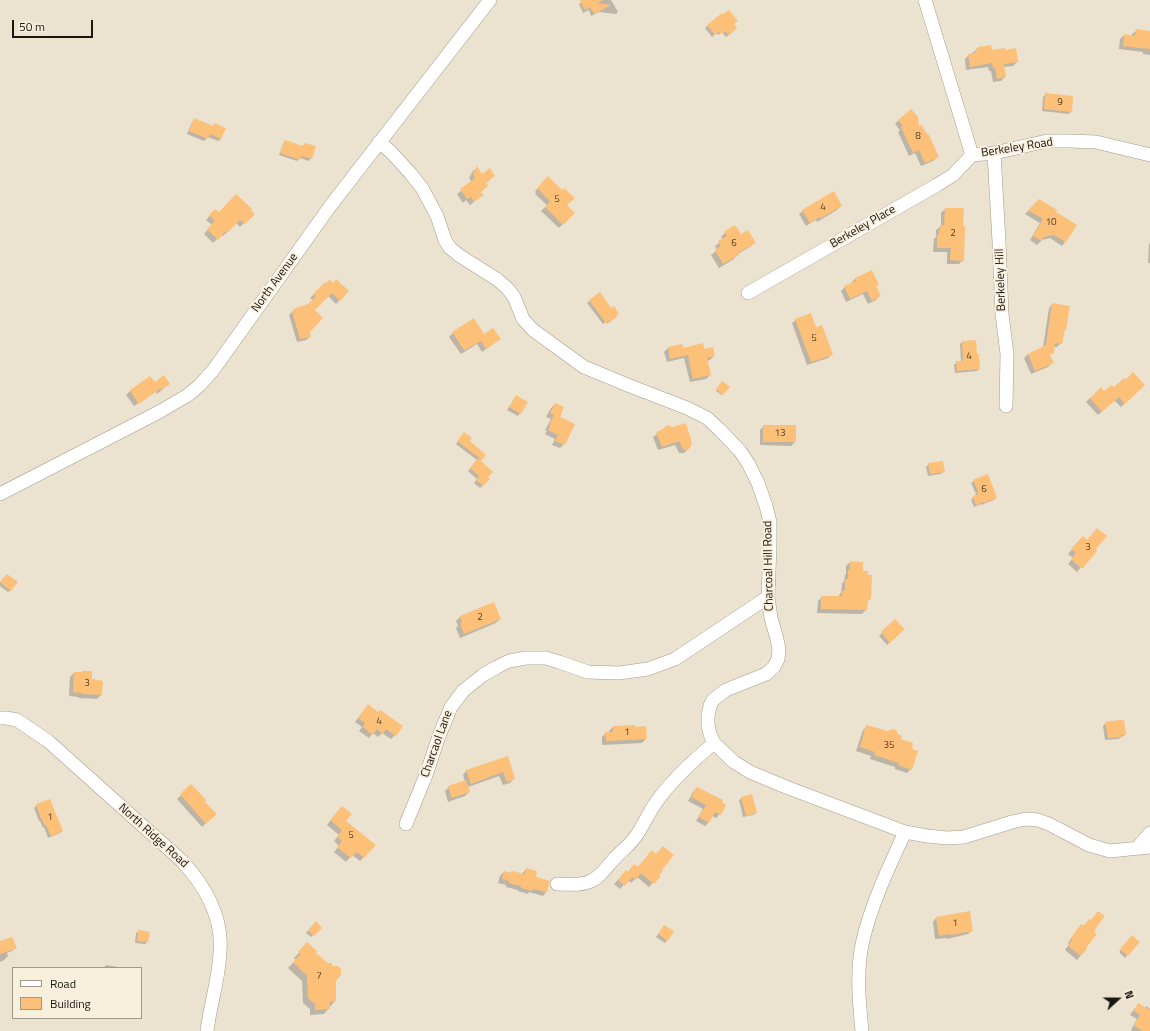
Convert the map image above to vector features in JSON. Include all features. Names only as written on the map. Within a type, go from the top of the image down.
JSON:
[{"type":"street","name":"North Avenue","points":[[0,494],[182,400],[197,388],[219,363],[259,304],[331,205],[490,0]]},
{"type":"street","name":"Berkeley Road","points":[[925,0],[972,155],[994,153],[1047,141],[1069,141],[1096,142],[1150,156]]},
{"type":"street","name":"Charcoal Hill Road","points":[[379,142],[391,152],[422,188],[437,216],[445,240],[450,248],[498,280],[508,289],[514,297],[523,319],[533,330],[584,367],[681,405],[706,418],[740,450],[748,463],[758,482],[770,522],[768,597],[771,618],[779,650],[778,659],[774,667],[766,674],[726,690],[713,700],[710,706],[708,721],[710,734],[714,743]]},
{"type":"street","name":"Berkeley Hill","points":[[994,153],[1002,314],[1007,354],[1006,406]]},
{"type":"street","name":"Berkeley Place","points":[[748,293],[937,185],[953,175],[972,155]]},
{"type":"street","name":"Charcaol Lane","points":[[406,824],[451,707],[463,691],[497,666],[509,661],[526,658],[546,658],[588,672],[619,673],[648,669],[675,658],[768,597]]},
{"type":"street","name":"North Ridge Road","points":[[0,718],[17,720],[48,741],[182,861],[191,870],[205,890],[215,913],[220,932],[219,968],[209,1014],[207,1031]]},
{"type":"street","points":[[557,884],[582,884],[599,876],[636,836],[660,796],[714,743],[734,762],[750,772],[905,832],[947,838],[964,837],[1026,819],[1038,820],[1049,824],[1089,845],[1110,851],[1150,847]]},
{"type":"street","points":[[862,1031],[858,975],[862,941],[873,906],[905,832]]},
{"type":"street","points":[[1137,848],[1150,833]]},
{"type":"building","points":[[580,0],[603,0],[597,3],[611,5],[594,14],[590,7],[585,10]]},
{"type":"building","points":[[729,10],[738,21],[734,24],[737,28],[729,35],[725,31],[721,34],[719,32],[715,35],[707,25],[722,13],[723,14]]},
{"type":"building","points":[[1136,29],[1150,31],[1150,49],[1123,46],[1124,34],[1135,36]]},
{"type":"building","points":[[991,45],[992,50],[1016,48],[1018,62],[1004,64],[1006,77],[997,79],[995,67],[993,68],[992,63],[970,67],[968,54],[975,53],[975,50],[978,49],[978,47]]},
{"type":"building","points":[[1045,93],[1073,96],[1072,112],[1044,109]]},
{"type":"building","points":[[911,109],[918,117],[919,126],[922,125],[924,130],[929,135],[939,157],[925,163],[919,150],[913,153],[901,127],[903,126],[898,120]]},
{"type":"building","points":[[194,118],[213,126],[215,123],[226,128],[221,139],[210,134],[208,139],[189,131]]},
{"type":"building","points":[[285,140],[303,146],[305,143],[316,146],[312,159],[301,156],[300,160],[280,153]]},
{"type":"building","points":[[477,166],[482,174],[490,168],[495,176],[486,182],[488,186],[480,192],[484,195],[474,202],[471,197],[467,199],[460,189],[475,178],[473,174]]},
{"type":"building","points":[[548,176],[562,190],[564,188],[575,198],[567,205],[575,213],[563,225],[545,207],[550,201],[538,189],[538,187]]},
{"type":"building","points":[[834,191],[842,206],[810,223],[802,210]]},
{"type":"building","points":[[236,194],[252,209],[251,210],[255,214],[245,224],[240,220],[227,233],[226,231],[218,240],[207,229],[215,221],[209,215],[215,209],[219,212]]},
{"type":"building","points":[[1039,199],[1077,225],[1066,242],[1054,235],[1044,237],[1042,241],[1033,236],[1043,219],[1028,210]]},
{"type":"building","points":[[945,208],[964,208],[964,261],[950,260],[951,248],[937,248],[937,234],[939,234],[940,225],[944,225]]},
{"type":"building","points":[[735,225],[741,234],[748,230],[756,243],[738,253],[739,255],[723,264],[715,250],[721,246],[718,241],[727,236],[724,232]]},
{"type":"building","points":[[872,270],[879,285],[876,286],[881,296],[872,301],[867,291],[850,299],[844,286],[856,281],[855,278]]},
{"type":"building","points":[[330,279],[333,283],[336,279],[349,291],[340,301],[332,293],[315,310],[323,318],[310,332],[311,337],[300,339],[292,311],[294,310],[293,309],[308,304],[316,296],[313,294]]},
{"type":"building","points":[[600,292],[611,308],[614,306],[619,314],[610,322],[609,321],[606,323],[589,300]]},
{"type":"building","points":[[1052,303],[1070,306],[1066,330],[1065,329],[1062,344],[1055,343],[1054,353],[1050,355],[1054,363],[1035,371],[1028,354],[1046,345]]},
{"type":"building","points":[[811,313],[816,327],[822,325],[833,355],[811,362],[795,319]]},
{"type":"building","points":[[474,318],[484,334],[493,328],[501,339],[486,349],[481,341],[464,350],[452,332]]},
{"type":"building","points":[[976,340],[980,369],[957,371],[956,361],[963,361],[962,341]]},
{"type":"building","points":[[703,343],[704,349],[713,347],[715,356],[707,358],[711,375],[693,379],[688,355],[670,359],[668,347],[682,344],[683,348]]},
{"type":"building","points":[[1133,372],[1145,385],[1125,404],[1119,397],[1102,412],[1090,398],[1101,387],[1104,391],[1112,385],[1114,387],[1124,378],[1125,380]]},
{"type":"building","points":[[164,375],[170,384],[138,403],[130,390],[150,376],[155,382]]},
{"type":"building","points":[[722,381],[730,387],[723,395],[716,389]]},
{"type":"building","points":[[516,395],[528,402],[521,414],[509,407]]},
{"type":"building","points":[[555,403],[564,407],[560,417],[575,424],[565,445],[555,441],[558,435],[548,430],[554,415],[550,413]]},
{"type":"building","points":[[686,423],[692,443],[690,448],[687,450],[683,449],[679,441],[662,447],[656,432],[663,429],[667,425],[673,427]]},
{"type":"building","points":[[763,425],[796,425],[796,442],[763,442]]},
{"type":"building","points":[[464,432],[472,438],[470,441],[486,455],[482,460],[457,441]]},
{"type":"building","points":[[478,458],[493,472],[488,477],[490,479],[483,486],[476,480],[479,476],[470,468]]},
{"type":"building","points":[[943,461],[945,472],[930,474],[928,463]]},
{"type":"building","points":[[988,474],[997,498],[976,505],[973,496],[978,494],[978,491],[973,480]]},
{"type":"building","points":[[1097,528],[1107,536],[1082,569],[1071,559],[1076,553],[1071,549],[1083,536],[1087,540]]},
{"type":"building","points":[[850,561],[863,562],[863,571],[868,571],[868,575],[872,575],[871,599],[868,599],[867,610],[821,609],[821,596],[842,596],[842,590],[845,591],[845,579],[848,579]]},
{"type":"building","points":[[7,574],[18,582],[11,591],[0,582]]},
{"type":"building","points":[[494,602],[501,619],[464,634],[460,623],[462,622],[460,616]]},
{"type":"building","points":[[895,619],[905,629],[890,643],[881,632]]},
{"type":"building","points":[[92,671],[92,679],[103,681],[102,695],[73,692],[74,672]]},
{"type":"building","points":[[368,704],[378,712],[380,710],[403,726],[396,736],[386,729],[383,734],[377,729],[373,735],[363,727],[365,723],[358,718]]},
{"type":"building","points":[[1124,720],[1126,735],[1108,738],[1105,722]]},
{"type":"building","points":[[635,725],[635,727],[646,726],[647,739],[606,741],[605,732],[613,732],[613,726]]},
{"type":"building","points":[[866,725],[888,731],[892,729],[896,730],[898,734],[902,736],[901,739],[913,743],[912,749],[918,751],[912,770],[898,765],[899,763],[874,755],[875,752],[860,747]]},
{"type":"building","points":[[508,756],[515,779],[507,782],[503,772],[471,784],[466,770]]},
{"type":"building","points":[[466,780],[470,792],[452,798],[448,786]]},
{"type":"building","points":[[191,784],[206,800],[205,802],[217,814],[206,824],[180,794]]},
{"type":"building","points":[[697,787],[723,800],[722,802],[726,805],[721,815],[715,812],[709,823],[699,817],[706,805],[691,797]]},
{"type":"building","points":[[752,794],[757,813],[746,816],[741,797]]},
{"type":"building","points":[[50,799],[63,831],[51,836],[46,825],[45,826],[41,819],[36,804]]},
{"type":"building","points":[[342,806],[352,814],[346,821],[376,845],[364,858],[357,852],[351,858],[337,847],[342,841],[337,837],[342,830],[330,820]]},
{"type":"building","points":[[663,846],[674,855],[662,870],[663,871],[659,875],[661,876],[654,884],[641,873],[636,880],[632,877],[625,886],[618,880],[626,870],[628,872],[634,864],[638,867],[652,850],[656,854]]},
{"type":"building","points":[[526,868],[537,871],[536,877],[550,881],[547,892],[533,889],[532,891],[521,888],[521,886],[509,883],[509,881],[502,879],[504,871],[525,874]]},
{"type":"building","points":[[970,911],[973,931],[939,936],[936,917]]},
{"type":"building","points":[[1098,911],[1105,916],[1095,929],[1096,930],[1094,932],[1097,934],[1081,956],[1068,946],[1072,940],[1071,938],[1081,924],[1084,926]]},
{"type":"building","points":[[316,921],[322,928],[314,936],[308,930]]},
{"type":"building","points":[[664,925],[674,931],[668,941],[658,934]]},
{"type":"building","points":[[138,930],[150,932],[148,942],[137,941]]},
{"type":"building","points":[[1132,935],[1140,942],[1128,956],[1120,949]]},
{"type":"building","points":[[12,937],[17,948],[0,954],[0,941]]},
{"type":"building","points":[[307,942],[317,951],[316,953],[328,963],[332,963],[332,966],[338,966],[341,969],[341,975],[336,981],[336,1001],[330,1002],[330,1009],[315,1010],[315,1004],[308,998],[307,976],[293,962],[301,954],[298,952]]},
{"type":"building","points":[[1138,1003],[1150,1010],[1150,1031],[1143,1031],[1134,1026],[1140,1015],[1134,1011]]}]
